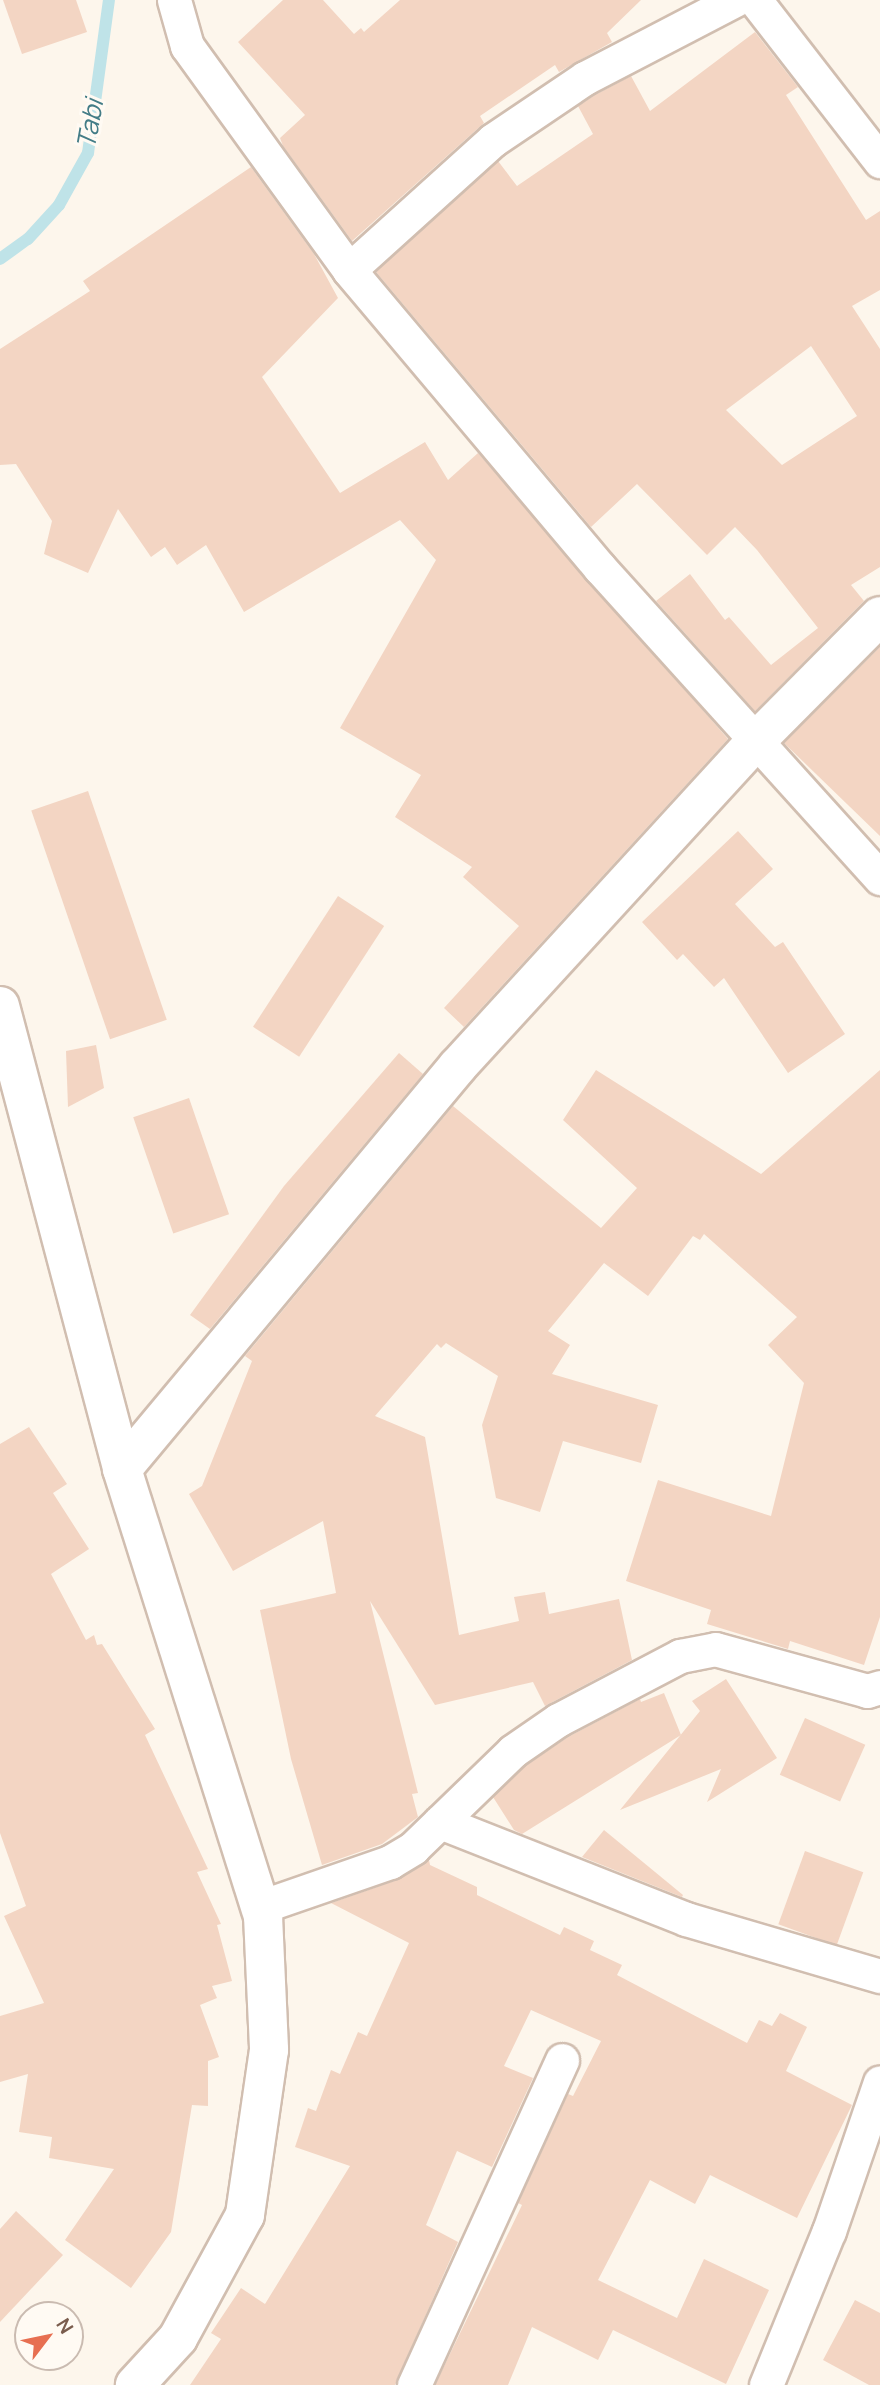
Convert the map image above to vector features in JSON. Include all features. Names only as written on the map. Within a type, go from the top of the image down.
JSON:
[{"type":"main road","points":[[122,1469],[458,1066],[758,739],[880,616]]},
{"type":"main road","points":[[0,1006],[122,1469],[260,1907],[269,2050],[245,2215],[177,2338],[135,2385]]},
{"type":"street","points":[[174,0],[187,46],[349,270],[600,568],[758,739],[880,878]]},
{"type":"street","points":[[349,270],[493,140],[585,78],[735,0]]},
{"type":"street","points":[[755,0],[880,161]]},
{"type":"street","points":[[260,1907],[390,1862],[440,1822],[513,1751],[558,1720],[680,1656],[715,1649],[867,1691],[880,1687]]},
{"type":"street","points":[[440,1822],[686,1919],[880,1976]]},
{"type":"street","points":[[414,2385],[562,2060]]},
{"type":"street","points":[[766,2385],[829,2231],[880,2082]]},
{"type":"building","points":[[3,0],[76,0],[87,32],[22,54]]},
{"type":"building","points":[[283,0],[323,0],[354,34],[361,28],[364,32],[400,0],[641,0],[607,33],[612,42],[559,72],[555,65],[480,116],[484,123],[352,241],[283,146],[280,138],[305,115],[238,42]]},
{"type":"building","points":[[755,32],[798,87],[786,95],[866,220],[880,211],[880,290],[852,306],[880,349],[880,567],[851,585],[864,601],[755,711],[656,601],[690,574],[725,620],[729,617],[771,665],[818,628],[757,550],[735,527],[707,555],[637,484],[591,527],[376,272],[498,161],[517,186],[593,134],[578,106],[595,95],[631,76],[650,111]],"holes":[[[811,346],[857,416],[782,465],[726,410]]]},
{"type":"building","points":[[251,167],[314,254],[338,298],[262,377],[340,493],[425,442],[448,480],[478,453],[728,739],[464,1027],[444,1008],[519,926],[463,877],[472,867],[395,817],[421,775],[340,728],[436,560],[400,520],[244,612],[206,545],[177,565],[165,547],[151,557],[118,509],[88,573],[44,554],[52,521],[16,464],[0,465],[0,349],[90,291],[83,281]]},
{"type":"building","points":[[880,647],[880,836],[784,743]]},
{"type":"building","points":[[88,791],[167,1020],[110,1039],[31,811]]},
{"type":"building","points":[[738,831],[773,869],[735,904],[775,947],[783,942],[845,1034],[788,1073],[724,978],[714,987],[683,954],[677,960],[642,922]]},
{"type":"building","points":[[338,896],[384,926],[299,1057],[253,1027]]},
{"type":"building","points":[[96,1045],[104,1088],[68,1107],[66,1051]]},
{"type":"building","points":[[399,1053],[423,1074],[210,1329],[190,1315],[284,1186]]},
{"type":"building","points":[[596,1070],[761,1174],[880,1070],[880,1617],[864,1665],[790,1641],[788,1649],[707,1624],[711,1610],[626,1581],[658,1480],[771,1516],[804,1383],[768,1345],[797,1317],[704,1234],[700,1240],[693,1236],[648,1296],[604,1263],[548,1331],[570,1345],[552,1374],[658,1405],[641,1463],[563,1441],[540,1512],[496,1498],[482,1425],[498,1376],[446,1343],[441,1348],[437,1344],[375,1416],[425,1437],[459,1635],[519,1621],[514,1597],[545,1592],[549,1614],[619,1599],[632,1660],[545,1706],[533,1682],[435,1705],[370,1601],[418,1793],[412,1794],[418,1817],[382,1844],[322,1865],[291,1759],[260,1610],[336,1593],[323,1521],[233,1571],[189,1494],[202,1486],[252,1361],[245,1356],[453,1106],[601,1228],[637,1188],[563,1120]]},
{"type":"building","points":[[189,1098],[229,1214],[173,1234],[133,1117]]},
{"type":"building","points":[[29,1427],[67,1484],[53,1493],[89,1549],[51,1574],[86,1640],[94,1635],[97,1645],[102,1644],[155,1729],[145,1735],[208,1869],[197,1872],[221,1924],[217,1925],[232,1981],[212,1986],[217,1998],[200,2005],[219,2057],[208,2061],[208,2106],[192,2105],[171,2232],[131,2288],[65,2240],[114,2169],[49,2158],[52,2137],[19,2132],[28,2074],[0,2082],[0,2016],[44,2003],[4,1916],[26,1906],[0,1833],[0,1444]]},
{"type":"building","points":[[726,1679],[777,1758],[707,1802],[721,1769],[620,1810],[700,1711],[692,1701]]},
{"type":"building","points":[[664,1693],[681,1735],[522,1834],[514,1830],[493,1797],[525,1766],[568,1737],[640,1699],[641,1702]]},
{"type":"building","points":[[805,1718],[865,1745],[840,1801],[780,1775]]},
{"type":"building","points":[[604,1830],[683,1895],[682,1897],[582,1857]]},
{"type":"building","points":[[805,1851],[863,1872],[837,1946],[778,1924]]},
{"type":"building","points":[[429,1860],[430,1865],[477,1887],[477,1895],[560,1935],[564,1927],[594,1941],[590,1950],[622,1965],[617,1975],[747,2043],[759,2020],[772,2026],[780,2013],[807,2027],[786,2071],[852,2105],[797,2218],[710,2175],[695,2204],[650,2180],[598,2280],[677,2318],[704,2259],[769,2290],[726,2384],[613,2330],[598,2360],[532,2327],[508,2385],[435,2385],[522,2205],[518,2203],[568,2094],[573,2096],[601,2041],[531,2010],[504,2066],[533,2078],[492,2167],[457,2151],[426,2225],[458,2242],[395,2385],[190,2385],[221,2339],[211,2333],[241,2288],[265,2304],[350,2166],[295,2147],[308,2108],[316,2111],[331,2070],[340,2074],[358,2032],[367,2036],[409,1943],[331,1903],[397,1880]]},
{"type":"building","points":[[16,2211],[63,2255],[20,2301],[14,2301],[14,2307],[0,2322],[0,2229]]},
{"type":"building","points":[[855,2300],[880,2313],[880,2385],[869,2385],[823,2360]]},
{"type":"waterway","name":"Tabi","points":[[0,259],[28,239],[59,205],[88,153],[109,0]]}]
